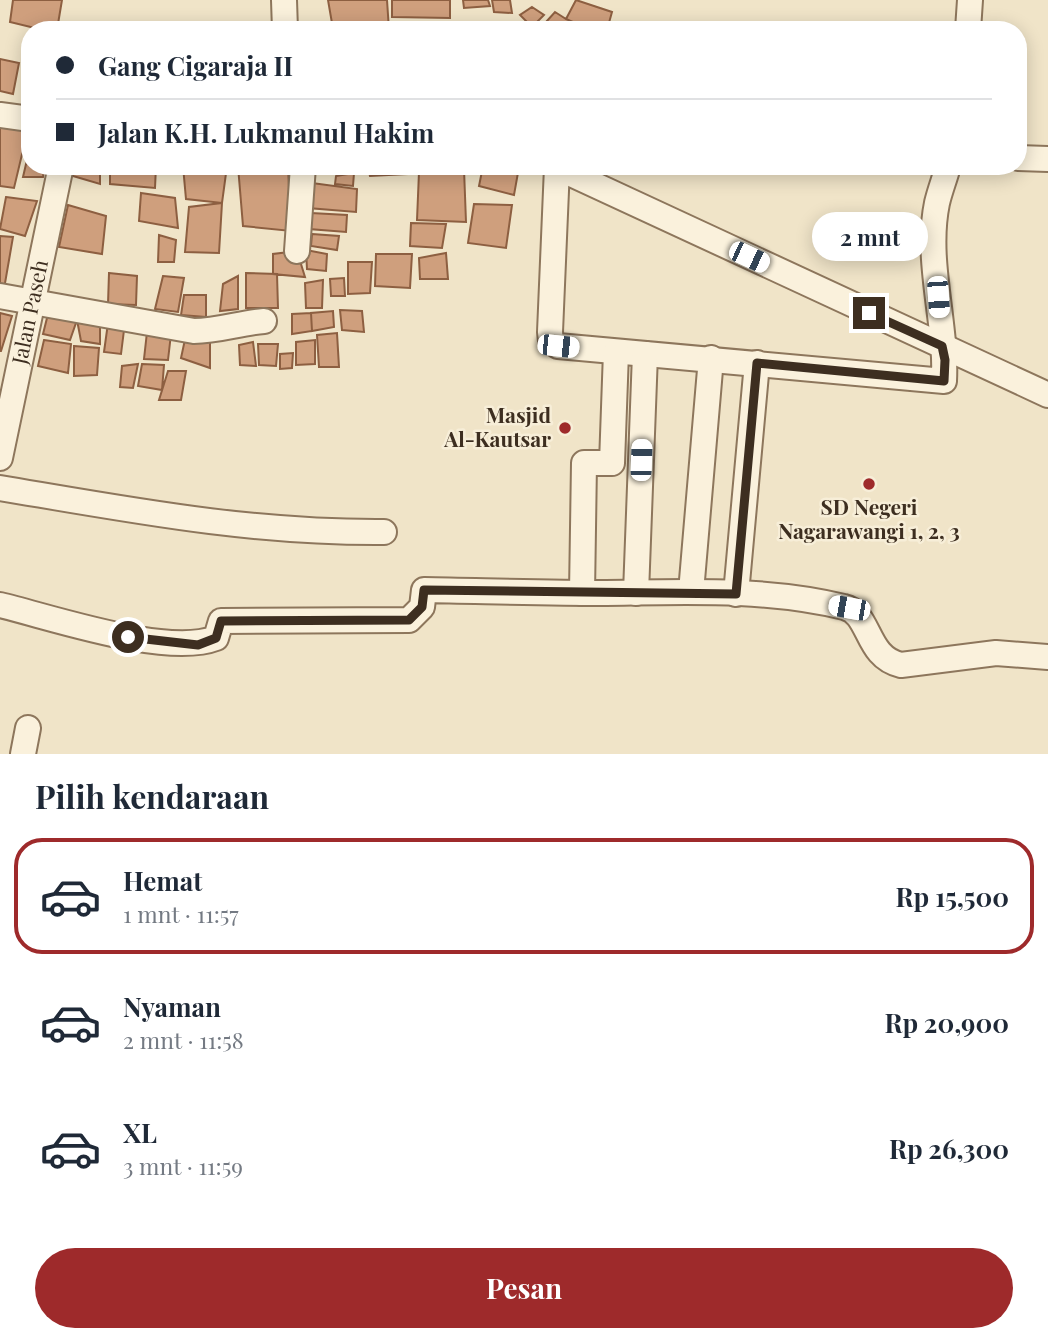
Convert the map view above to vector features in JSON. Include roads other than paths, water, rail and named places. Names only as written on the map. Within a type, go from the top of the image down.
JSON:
[{"type":"street","points":[[285,0],[285,21]]},
{"type":"street","points":[[969,21],[970,0]]},
{"type":"street","points":[[0,115],[21,118]]},
{"type":"street","points":[[1027,158],[1048,159]]},
{"type":"street","name":"Jalan Paseh","points":[[0,458],[59,175]]},
{"type":"street","points":[[297,251],[302,175]]},
{"type":"street","points":[[555,175],[551,341],[558,346],[944,381],[945,360],[935,248],[937,204],[945,175]]},
{"type":"street","points":[[572,175],[1048,395]]},
{"type":"street","points":[[0,296],[194,331],[219,331],[237,324],[264,321]]},
{"type":"street","points":[[582,593],[584,463],[612,463],[616,352]]},
{"type":"street","points":[[636,593],[646,354]]},
{"type":"street","points":[[691,592],[711,358]]},
{"type":"street","points":[[736,594],[757,363]]},
{"type":"street","points":[[0,488],[240,527],[312,533],[384,532]]},
{"type":"street","points":[[0,604],[128,637],[198,645],[216,638],[221,621],[409,620],[422,607],[424,590],[736,594],[849,608],[862,623],[877,652],[888,662],[901,665],[996,653],[1048,657]]},
{"type":"street","points":[[23,754],[28,728]]},
{"type":"place","name":"Masjid Al-Kautsar","points":[[565,428]]},
{"type":"place","name":"SD Negeri Nagarawangi 1, 2, 3","points":[[869,484]]}]
